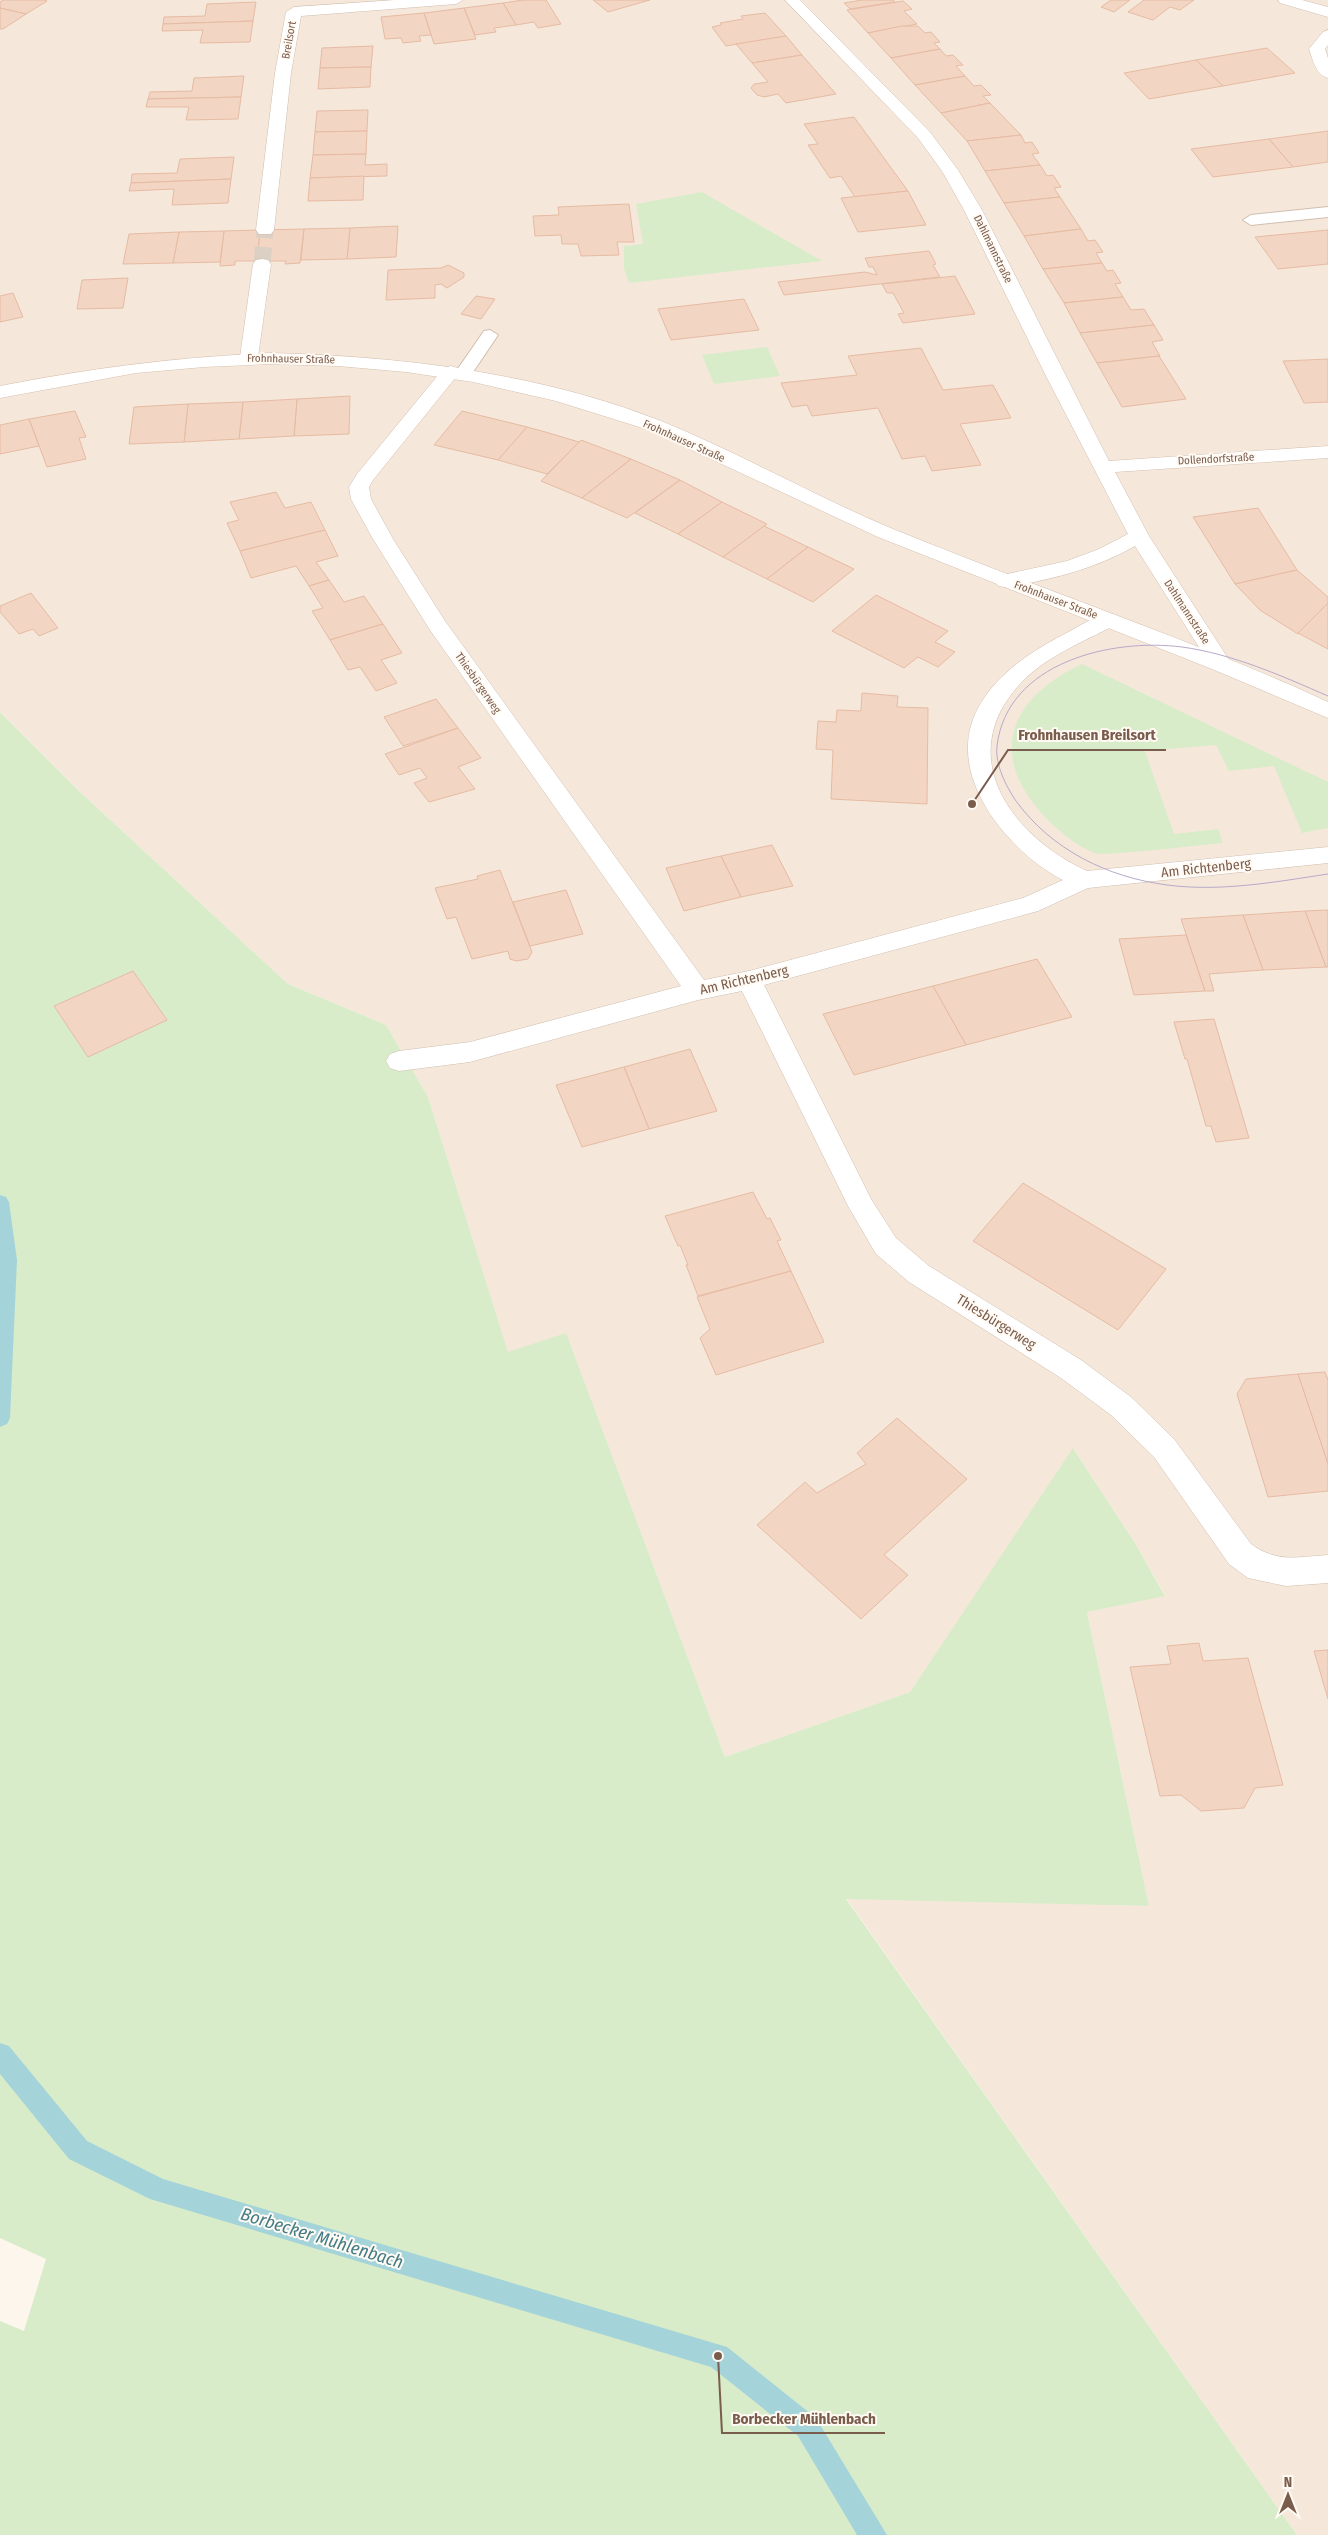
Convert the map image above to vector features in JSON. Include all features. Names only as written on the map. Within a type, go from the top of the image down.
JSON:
[{"type":"street","name":"Breilsort","points":[[265,230],[283,73],[294,12],[456,0]]},
{"type":"street","name":"Dahlmannstraße","points":[[792,0],[924,135],[950,170],[973,210],[1139,536],[1220,663]]},
{"type":"street","points":[[1285,0],[1328,12]]},
{"type":"street","points":[[1328,35],[1317,49],[1324,68],[1328,73]]},
{"type":"street","points":[[249,357],[262,264]]},
{"type":"street","name":"Frohnhauser Straße","points":[[0,392],[64,377],[157,364],[249,357],[325,359],[395,364],[457,373],[585,403],[655,426],[862,523],[1005,581],[1220,663],[1328,711]]},
{"type":"street","name":"Thiesbürgerweg","points":[[457,373],[364,478],[359,488],[361,499],[383,539],[437,625],[698,991]]},
{"type":"street","name":"Dollendorfstraße","points":[[1103,467],[1328,452]]},
{"type":"street","points":[[1005,581],[1047,575],[1073,567],[1107,555],[1139,536]]},
{"type":"street","points":[[1084,880],[1052,863],[1008,822],[980,777],[978,740],[982,720],[992,702],[1012,679],[1032,664],[1108,620]]},
{"type":"street","name":"Am Richtenberg","points":[[399,1061],[470,1052],[698,991],[749,980],[1030,905],[1084,880],[1328,855]]},
{"type":"street","name":"Thiesbürgerweg","points":[[749,980],[860,1206],[886,1246],[920,1274],[1071,1369],[1121,1406],[1164,1448],[1240,1554],[1259,1568],[1286,1572],[1328,1570]]},
{"type":"lane","points":[[1251,220],[1328,212]]},
{"type":"lane","points":[[457,373],[490,335]]},
{"type":"shaded area","points":[[0,0],[1328,0],[1328,2535],[1297,2535],[846,1898],[1149,1906],[1087,1612],[1165,1595],[1135,1543],[1074,1449],[910,1692],[725,1757],[566,1334],[508,1353],[428,1097],[386,1025],[288,984],[80,792],[0,712]]},
{"type":"green space","points":[[702,192],[822,261],[629,283],[624,269],[624,246],[643,244],[636,204]]},
{"type":"green space","points":[[767,347],[780,376],[714,384],[702,355]]},
{"type":"green space","points":[[1082,664],[1328,782],[1328,828],[1302,833],[1274,766],[1229,771],[1216,745],[1145,751],[1174,834],[1218,829],[1223,843],[1103,854],[1095,853],[1075,843],[1046,818],[1027,795],[1016,772],[1012,751],[1014,730],[1023,711],[1037,694],[1057,678]]},
{"type":"green space","points":[[0,712],[80,792],[288,984],[386,1025],[428,1097],[508,1352],[566,1333],[725,1757],[910,1692],[1073,1448],[1135,1543],[1165,1596],[1087,1612],[1149,1906],[846,1899],[1297,2535],[0,2535],[0,2321],[24,2331],[46,2259],[0,2238]]},
{"type":"building","points":[[4,0],[47,1],[26,14],[0,8],[0,2]]},
{"type":"building","points":[[523,0],[546,0],[561,24],[538,28],[534,22],[516,25],[503,3]]},
{"type":"building","points":[[593,0],[650,0],[608,12]]},
{"type":"building","points":[[862,0],[893,0],[895,2],[850,9],[844,3]]},
{"type":"building","points":[[1111,0],[1130,0],[1114,12],[1101,7]]},
{"type":"building","points":[[1144,0],[1194,0],[1180,10],[1170,7],[1153,20],[1128,12]]},
{"type":"building","points":[[903,1],[912,9],[904,11],[917,24],[868,33],[847,10]]},
{"type":"building","points":[[256,2],[253,21],[163,24],[164,17],[205,16],[207,4]]},
{"type":"building","points":[[503,3],[516,25],[494,28],[496,32],[475,35],[464,8]]},
{"type":"building","points":[[0,8],[26,14],[0,29]]},
{"type":"building","points":[[464,8],[476,39],[434,44],[424,13]]},
{"type":"building","points":[[424,13],[431,35],[419,36],[421,41],[403,43],[401,38],[385,39],[381,17]]},
{"type":"building","points":[[765,13],[786,36],[726,46],[712,27],[721,25],[720,23],[743,19],[741,16]]},
{"type":"building","points":[[253,21],[250,42],[200,43],[203,30],[162,31],[163,24]]},
{"type":"building","points":[[902,26],[918,26],[925,33],[931,32],[940,42],[934,43],[940,49],[891,58],[868,33]]},
{"type":"building","points":[[786,36],[802,55],[752,63],[736,44]]},
{"type":"building","points":[[373,46],[371,67],[320,68],[322,48]]},
{"type":"building","points":[[1267,48],[1295,73],[1223,86],[1196,60]]},
{"type":"building","points":[[940,49],[946,56],[953,55],[963,65],[956,66],[965,76],[915,85],[891,58]]},
{"type":"building","points":[[802,55],[836,94],[786,103],[778,94],[764,97],[757,95],[751,88],[754,84],[768,82],[752,63]]},
{"type":"building","points":[[1196,60],[1223,86],[1149,99],[1124,73]]},
{"type":"building","points":[[371,67],[370,87],[318,89],[320,68]]},
{"type":"building","points":[[244,76],[241,97],[148,99],[150,92],[192,91],[194,78]]},
{"type":"building","points":[[965,76],[974,86],[981,85],[991,95],[983,96],[990,103],[941,113],[915,85]]},
{"type":"building","points":[[241,97],[238,119],[186,120],[189,107],[146,107],[148,99]]},
{"type":"building","points":[[990,103],[1021,135],[967,141],[941,113]]},
{"type":"building","points":[[368,110],[367,131],[315,132],[317,111]]},
{"type":"building","points":[[854,117],[908,191],[855,197],[841,176],[830,178],[808,145],[818,144],[804,124]]},
{"type":"building","points":[[367,131],[366,154],[313,155],[315,132]]},
{"type":"building","points":[[1328,131],[1328,162],[1293,167],[1269,139]]},
{"type":"building","points":[[1021,135],[1025,143],[1032,142],[1039,153],[1032,154],[1040,165],[985,171],[967,141]]},
{"type":"building","points":[[1269,139],[1293,167],[1213,177],[1191,149]]},
{"type":"building","points":[[366,154],[365,165],[387,164],[387,176],[310,178],[313,155]]},
{"type":"building","points":[[234,157],[231,179],[131,183],[132,174],[177,173],[180,159]]},
{"type":"building","points":[[1040,165],[1047,176],[1053,175],[1061,187],[1054,188],[1060,197],[1004,203],[985,171]]},
{"type":"building","points":[[364,176],[363,200],[308,201],[310,178]]},
{"type":"building","points":[[231,179],[228,203],[172,205],[174,189],[129,191],[131,183]]},
{"type":"building","points":[[908,191],[926,225],[858,232],[841,198]]},
{"type":"building","points":[[1060,197],[1081,229],[1024,236],[1004,203]]},
{"type":"building","points":[[629,204],[634,242],[617,242],[619,255],[581,256],[578,244],[562,244],[561,235],[535,236],[533,216],[559,215],[558,207]]},
{"type":"building","points":[[398,226],[396,257],[347,259],[350,228]]},
{"type":"building","points":[[350,228],[347,259],[301,260],[304,229]]},
{"type":"building","points":[[304,229],[300,263],[285,264],[286,261],[257,261],[260,230]]},
{"type":"building","points":[[1081,229],[1088,241],[1095,240],[1103,252],[1096,253],[1102,263],[1043,269],[1024,236]]},
{"type":"building","points":[[260,230],[257,261],[235,261],[235,265],[220,266],[224,231]]},
{"type":"building","points":[[1328,230],[1328,264],[1278,269],[1255,237]]},
{"type":"building","points":[[224,231],[220,262],[173,263],[179,232]]},
{"type":"building","points":[[179,232],[173,263],[123,264],[129,234]]},
{"type":"building","points":[[929,251],[936,264],[933,265],[940,277],[784,295],[778,282],[865,272],[877,275],[873,267],[869,267],[865,258]]},
{"type":"building","points":[[1102,263],[1107,271],[1113,270],[1121,283],[1115,284],[1123,297],[1064,303],[1043,269]]},
{"type":"building","points":[[448,265],[464,273],[464,277],[447,288],[441,284],[435,285],[435,298],[386,300],[388,270],[441,268]]},
{"type":"building","points":[[955,276],[975,314],[903,323],[898,314],[904,313],[893,293],[887,293],[882,284]]},
{"type":"building","points":[[128,278],[123,308],[77,309],[82,280]]},
{"type":"building","points":[[13,293],[23,317],[0,322],[0,296]]},
{"type":"building","points":[[476,296],[495,299],[481,319],[461,314]]},
{"type":"building","points":[[1123,297],[1131,310],[1144,309],[1154,325],[1080,333],[1064,303]]},
{"type":"building","points":[[744,299],[759,330],[671,340],[658,309]]},
{"type":"building","points":[[1154,325],[1163,340],[1152,342],[1160,356],[1097,363],[1080,333]]},
{"type":"building","points":[[921,348],[943,390],[993,385],[1011,418],[960,424],[981,465],[932,471],[925,456],[902,459],[878,408],[812,416],[807,405],[792,407],[781,383],[857,375],[848,356]]},
{"type":"building","points":[[1159,356],[1186,399],[1122,407],[1097,363]]},
{"type":"building","points":[[1328,359],[1328,402],[1304,403],[1283,361]]},
{"type":"building","points":[[350,396],[349,434],[294,436],[297,399]]},
{"type":"building","points":[[297,399],[294,436],[239,439],[243,402]]},
{"type":"building","points":[[243,402],[239,439],[184,442],[188,404]]},
{"type":"building","points":[[188,404],[184,442],[129,444],[134,407]]},
{"type":"building","points":[[75,411],[86,437],[79,438],[86,459],[47,467],[29,419]]},
{"type":"building","points":[[462,411],[527,427],[498,460],[434,445]]},
{"type":"building","points":[[29,419],[39,446],[0,454],[0,425]]},
{"type":"building","points":[[527,427],[579,442],[547,474],[498,460]]},
{"type":"building","points":[[581,440],[631,459],[582,498],[541,481]]},
{"type":"building","points":[[631,459],[680,480],[627,518],[582,498]]},
{"type":"building","points":[[680,480],[722,502],[678,534],[635,513]]},
{"type":"building","points":[[276,492],[285,508],[311,502],[325,530],[240,551],[227,523],[239,520],[230,502]]},
{"type":"building","points":[[722,502],[767,524],[723,557],[678,534]]},
{"type":"building","points":[[1258,508],[1297,570],[1235,584],[1193,517]]},
{"type":"building","points":[[764,526],[808,547],[767,579],[723,557]]},
{"type":"building","points":[[325,530],[338,556],[316,562],[329,580],[309,586],[296,566],[251,578],[240,551]]},
{"type":"building","points":[[808,547],[854,569],[813,602],[767,579]]},
{"type":"building","points":[[1297,570],[1328,597],[1328,603],[1298,634],[1260,610],[1235,584]]},
{"type":"building","points":[[329,580],[344,602],[364,596],[383,624],[330,640],[312,611],[323,608],[309,586]]},
{"type":"building","points":[[31,593],[58,628],[39,636],[33,629],[19,634],[0,612],[0,606]]},
{"type":"building","points":[[876,595],[948,631],[935,642],[955,652],[938,667],[918,657],[904,668],[832,631]]},
{"type":"building","points":[[1328,603],[1328,649],[1298,633]]},
{"type":"building","points":[[383,624],[402,653],[381,660],[397,683],[376,691],[360,667],[348,670],[330,640]]},
{"type":"building","points":[[862,693],[898,696],[897,707],[928,708],[927,804],[831,799],[833,750],[816,749],[818,721],[836,722],[837,710],[861,711]]},
{"type":"building","points":[[436,699],[458,728],[403,746],[384,717]]},
{"type":"building","points":[[458,728],[481,758],[458,767],[475,789],[429,802],[414,783],[427,778],[420,768],[399,775],[385,754]]},
{"type":"building","points":[[772,845],[793,886],[741,897],[721,856]]},
{"type":"building","points":[[721,856],[741,897],[684,911],[666,868]]},
{"type":"building","points":[[500,870],[532,952],[528,959],[516,961],[510,959],[508,951],[472,959],[456,917],[447,919],[435,888],[478,879],[477,876]]},
{"type":"building","points":[[566,890],[583,934],[530,946],[513,902]]},
{"type":"building","points":[[1328,910],[1328,967],[1326,967],[1305,911]]},
{"type":"building","points":[[1305,911],[1326,967],[1263,970],[1243,915]]},
{"type":"building","points":[[1243,915],[1263,970],[1209,974],[1214,991],[1205,991],[1181,919]]},
{"type":"building","points":[[1186,935],[1205,991],[1134,995],[1119,939]]},
{"type":"building","points":[[1037,959],[1072,1017],[966,1045],[933,986]]},
{"type":"building","points":[[133,971],[167,1020],[88,1057],[54,1006]]},
{"type":"building","points":[[933,986],[966,1045],[854,1075],[823,1014]]},
{"type":"building","points":[[1214,1019],[1249,1138],[1216,1142],[1211,1126],[1206,1126],[1187,1059],[1185,1059],[1174,1022]]},
{"type":"building","points":[[690,1049],[717,1111],[649,1129],[624,1067]]},
{"type":"building","points":[[624,1067],[649,1129],[582,1147],[556,1085]]},
{"type":"building","points":[[1023,1183],[1166,1269],[1118,1330],[973,1241]]},
{"type":"building","points":[[753,1192],[767,1219],[770,1218],[781,1240],[777,1241],[791,1271],[698,1296],[680,1245],[678,1246],[665,1216]]},
{"type":"building","points":[[791,1271],[824,1342],[716,1375],[700,1338],[710,1329],[697,1297]]},
{"type":"building","points":[[1325,1372],[1328,1380],[1328,1464],[1298,1374]]},
{"type":"building","points":[[1298,1374],[1328,1464],[1328,1491],[1268,1497],[1237,1394],[1246,1379]]},
{"type":"building","points":[[897,1418],[967,1479],[884,1555],[908,1575],[861,1619],[757,1525],[805,1482],[817,1493],[866,1464],[857,1453]]},
{"type":"building","points":[[1199,1643],[1203,1661],[1248,1658],[1283,1785],[1255,1788],[1244,1808],[1201,1811],[1181,1795],[1160,1796],[1130,1667],[1171,1664],[1167,1646]]},
{"type":"building","points":[[1328,1650],[1328,1699],[1314,1651]]},
{"type":"waterway","name":"Borbecker Mühlenbach","points":[[0,1202],[8,1260],[0,1418]]},
{"type":"waterway","name":"Borbecker Mühlenbach","points":[[0,2055],[78,2150],[159,2190],[718,2356],[807,2427],[873,2535]]},
{"type":"tunnel","points":[[262,264],[265,230]]},
{"type":"tram line","points":[[1328,696],[1238,660],[1201,650],[1154,645],[1125,647],[1095,652],[1067,662],[1041,675],[1020,694],[1005,717],[997,746],[999,768],[1002,775],[1016,801],[1030,818],[1046,834],[1064,847],[1102,868],[1145,881],[1187,887],[1228,887],[1328,874]]},
{"type":"place","name":"Frohnhausen Breilsort","points":[[972,804]]},
{"type":"place","name":"Borbecker Mühlenbach","points":[[718,2356]]}]
